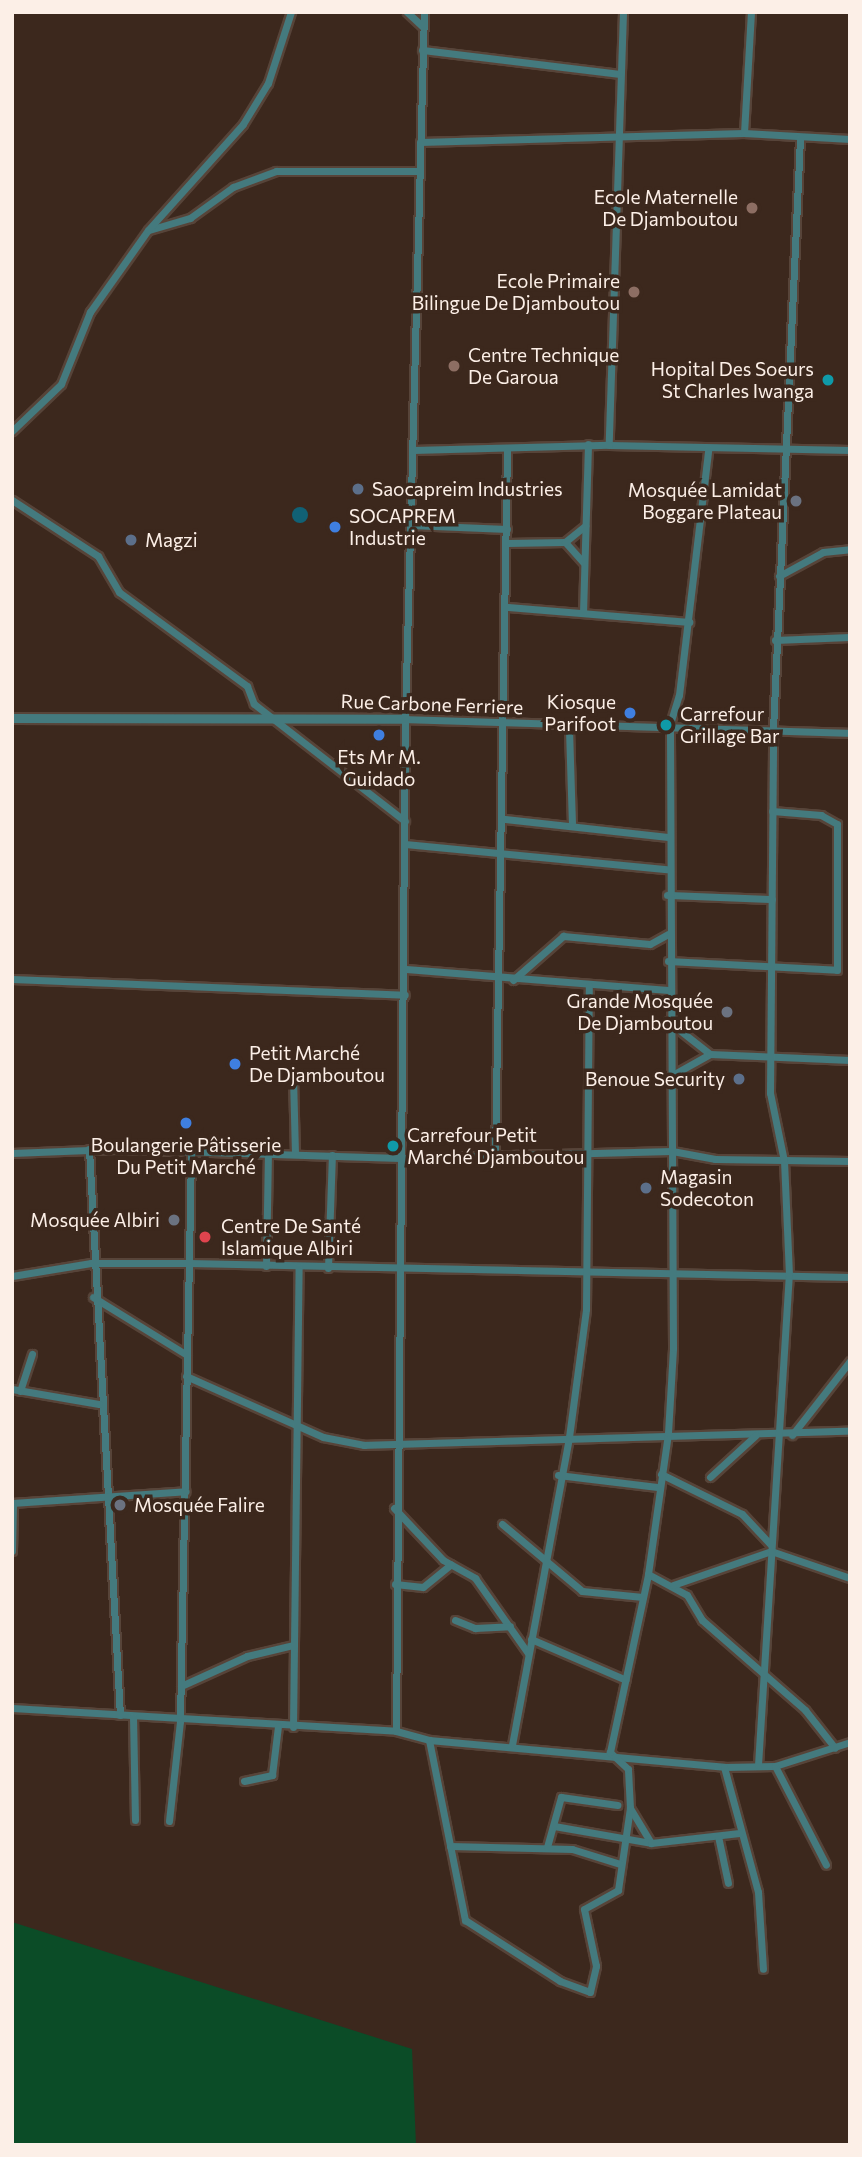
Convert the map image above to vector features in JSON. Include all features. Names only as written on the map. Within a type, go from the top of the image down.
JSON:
[{"type":"street","points":[[12,431],[61,384],[90,312],[148,230],[243,124],[268,83],[291,12]]},
{"type":"street","points":[[407,12],[423,27]]},
{"type":"street","points":[[396,1731],[394,1443],[406,969],[405,719],[424,12]]},
{"type":"street","points":[[609,445],[615,138],[623,12]]},
{"type":"street","points":[[744,133],[751,12]]},
{"type":"street","points":[[422,50],[620,74]]},
{"type":"street","points":[[420,142],[744,133],[850,139]]},
{"type":"street","points":[[758,1765],[789,1275],[784,1161],[772,1106],[770,1055],[773,966],[772,811],[775,640],[800,138]]},
{"type":"street","points":[[148,230],[190,218],[233,187],[276,171],[420,171]]},
{"type":"street","points":[[583,613],[588,444]]},
{"type":"street","points":[[413,450],[588,444],[708,450],[850,450]]},
{"type":"street","points":[[495,1157],[505,819],[507,448]]},
{"type":"street","points":[[610,1752],[648,1574],[657,1487],[668,1433],[672,1151],[667,1078],[670,724],[689,622],[708,450]]},
{"type":"street","points":[[12,500],[98,556],[120,592],[247,686],[254,704],[405,821]]},
{"type":"street","points":[[410,525],[507,529]]},
{"type":"street","points":[[507,543],[565,542],[585,526]]},
{"type":"street","points":[[565,542],[583,562]]},
{"type":"street","points":[[779,576],[823,552],[850,549]]},
{"type":"street","points":[[508,607],[689,622]]},
{"type":"street","points":[[775,640],[850,637]]},
{"type":"street","name":"Rue Carbone Ferriere","points":[[12,718],[405,719],[569,729],[670,724],[850,733]]},
{"type":"street","points":[[569,729],[572,823]]},
{"type":"street","points":[[668,961],[831,972],[839,964],[837,824],[821,815],[772,811]]},
{"type":"street","points":[[505,819],[572,823],[668,837]]},
{"type":"street","points":[[405,844],[667,869]]},
{"type":"street","points":[[667,895],[772,898]]},
{"type":"street","points":[[513,980],[563,936],[650,944],[668,934]]},
{"type":"street","points":[[406,969],[513,980],[668,990]]},
{"type":"street","points":[[12,979],[405,995]]},
{"type":"street","points":[[512,1745],[558,1475],[569,1437],[588,1273],[584,1156],[589,986]]},
{"type":"street","points":[[668,1021],[710,1054]]},
{"type":"street","points":[[667,1078],[710,1054],[850,1060]]},
{"type":"street","points":[[292,1077],[295,1154]]},
{"type":"street","points":[[12,1153],[89,1149],[400,1158],[584,1156],[672,1151],[784,1161],[850,1161]]},
{"type":"street","points":[[89,1149],[91,1263],[120,1715]]},
{"type":"street","points":[[169,1821],[180,1721],[191,1151]]},
{"type":"street","points":[[266,1266],[268,1154]]},
{"type":"street","points":[[328,1268],[332,1156]]},
{"type":"street","points":[[12,1276],[91,1263],[189,1263],[400,1271],[670,1271],[850,1277]]},
{"type":"street","points":[[293,1727],[299,1267]]},
{"type":"street","points":[[93,1297],[187,1355]]},
{"type":"street","points":[[32,1354],[16,1390],[99,1404]]},
{"type":"street","points":[[792,1434],[850,1362]]},
{"type":"street","points":[[186,1376],[296,1425],[346,1443],[668,1433],[756,1435],[850,1430]]},
{"type":"street","points":[[710,1477],[756,1435]]},
{"type":"street","points":[[661,1474],[743,1514],[771,1548],[850,1578]]},
{"type":"street","points":[[558,1475],[657,1487]]},
{"type":"street","points":[[12,1551],[13,1503],[186,1491]]},
{"type":"street","points":[[394,1508],[451,1564],[475,1577],[528,1653]]},
{"type":"street","points":[[502,1524],[582,1591],[643,1597]]},
{"type":"street","points":[[673,1585],[771,1548]]},
{"type":"street","points":[[395,1584],[423,1587],[451,1564]]},
{"type":"street","points":[[648,1574],[673,1585],[763,1678],[805,1710],[835,1748]]},
{"type":"street","points":[[456,1620],[475,1628],[510,1626]]},
{"type":"street","points":[[531,1639],[626,1680]]},
{"type":"street","points":[[181,1686],[247,1656],[293,1645]]},
{"type":"street","points":[[12,1708],[180,1721],[396,1731],[429,1740],[610,1752],[645,1762],[724,1767],[775,1766],[850,1742]]},
{"type":"street","points":[[133,1716],[135,1820]]},
{"type":"street","points":[[244,1781],[272,1775],[278,1726]]},
{"type":"street","points":[[429,1740],[466,1920],[560,1981],[590,1992],[596,1966],[584,1909],[618,1891],[623,1839],[630,1808],[628,1769],[610,1752]]},
{"type":"street","points":[[775,1766],[826,1866]]},
{"type":"street","points":[[724,1767],[739,1833],[758,1892],[763,1969]]},
{"type":"street","points":[[547,1847],[561,1797],[617,1805]]},
{"type":"street","points":[[630,1808],[651,1843]]},
{"type":"street","points":[[554,1826],[651,1843],[739,1833]]},
{"type":"street","points":[[718,1836],[728,1883]]},
{"type":"street","points":[[450,1846],[547,1847],[620,1864]]},
{"type":"green space","points":[[12,1922],[412,2049],[416,2145],[12,2145]]},
{"type":"water","points":[[300,507],[308,515],[300,523],[292,515]]},
{"type":"place","name":"Ecole Maternelle De Djamboutou","points":[[752,208]]},
{"type":"place","name":"Ecole Primaire Bilingue De Djamboutou","points":[[634,292]]},
{"type":"place","name":"Centre Technique De Garoua","points":[[454,366]]},
{"type":"place","name":"Hopital Des Soeurs St Charles Iwanga","points":[[828,380]]},
{"type":"place","name":"Saocapreim Industries","points":[[358,489]]},
{"type":"place","name":"Mosquée Lamidat Boggare Plateau","points":[[796,501]]},
{"type":"place","name":"SOCAPREM Industrie","points":[[335,527]]},
{"type":"place","name":"Magzi","points":[[131,540]]},
{"type":"place","name":"Kiosque Parifoot","points":[[630,713]]},
{"type":"place","name":"Carrefour Grillage Bar","points":[[666,725]]},
{"type":"place","name":"Ets Mr M. Guidado","points":[[379,735]]},
{"type":"place","name":"Grande Mosquée De Djamboutou","points":[[727,1012]]},
{"type":"place","name":"Petit Marché De Djamboutou","points":[[235,1064]]},
{"type":"place","name":"Benoue Security","points":[[739,1079]]},
{"type":"place","name":"Boulangerie Pâtisserie Du Petit Marché","points":[[186,1123]]},
{"type":"place","name":"Carrefour Petit Marché Djamboutou","points":[[393,1146]]},
{"type":"place","name":"Magasin Sodecoton","points":[[646,1188]]},
{"type":"place","name":"Mosquée Albiri","points":[[174,1220]]},
{"type":"place","name":"Centre De Santé Islamique Albiri","points":[[205,1237]]},
{"type":"place","name":"Mosquée Falire","points":[[120,1505]]}]
